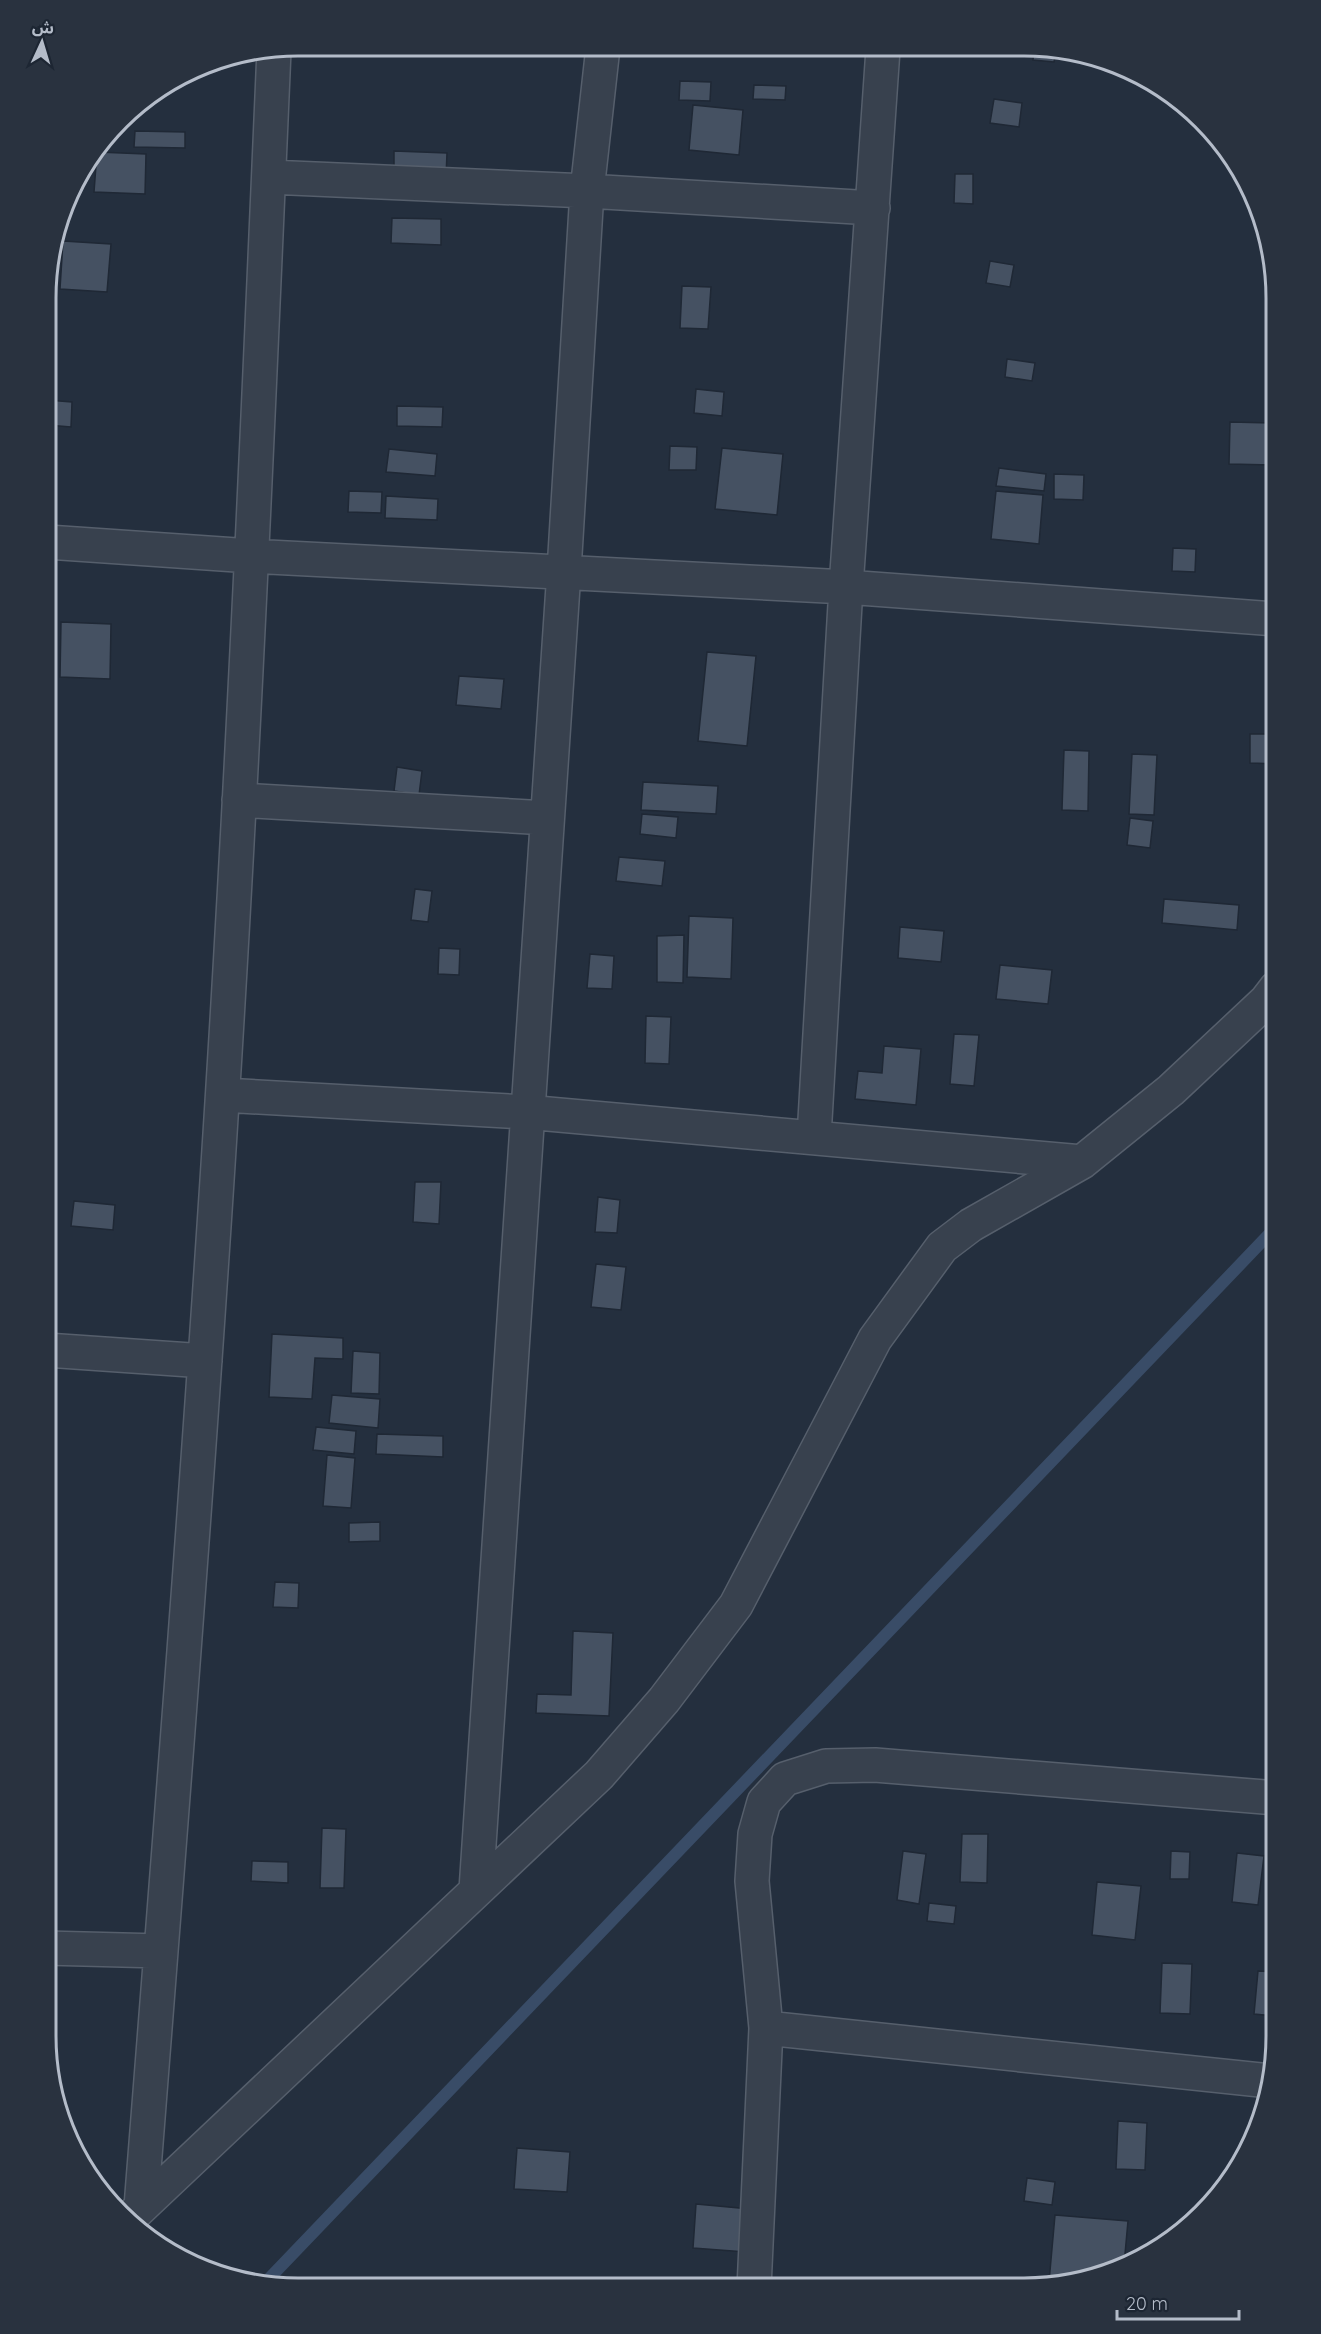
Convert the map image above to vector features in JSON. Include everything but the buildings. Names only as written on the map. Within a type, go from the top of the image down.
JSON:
[{"type":"street","points":[[476,1890],[526,1112],[564,571],[587,191],[602,56]]},
{"type":"street","points":[[814,1137],[846,587],[883,56]]},
{"type":"street","points":[[134,2214],[161,1951],[206,1361],[239,800],[274,57]]},
{"type":"street","points":[[269,177],[587,191],[873,208]]},
{"type":"street","points":[[56,543],[846,587],[1266,618]]},
{"type":"street","points":[[239,800],[547,818]]},
{"type":"street","points":[[134,2214],[599,1774],[664,1700],[736,1605],[875,1339],[942,1247],[971,1226],[1082,1162],[1171,1090],[1266,1001]]},
{"type":"street","points":[[223,1095],[526,1112],[1082,1162]]},
{"type":"street","points":[[56,1351],[206,1361]]},
{"type":"street","points":[[754,2278],[766,2028],[752,1881],[755,1834],[764,1802],[785,1779],[826,1766],[875,1765],[1266,1797]]},
{"type":"street","points":[[56,1948],[161,1951]]},
{"type":"street","points":[[766,2028],[1261,2080]]},
{"type":"waterway","points":[[271,2277],[1266,1237]]}]
